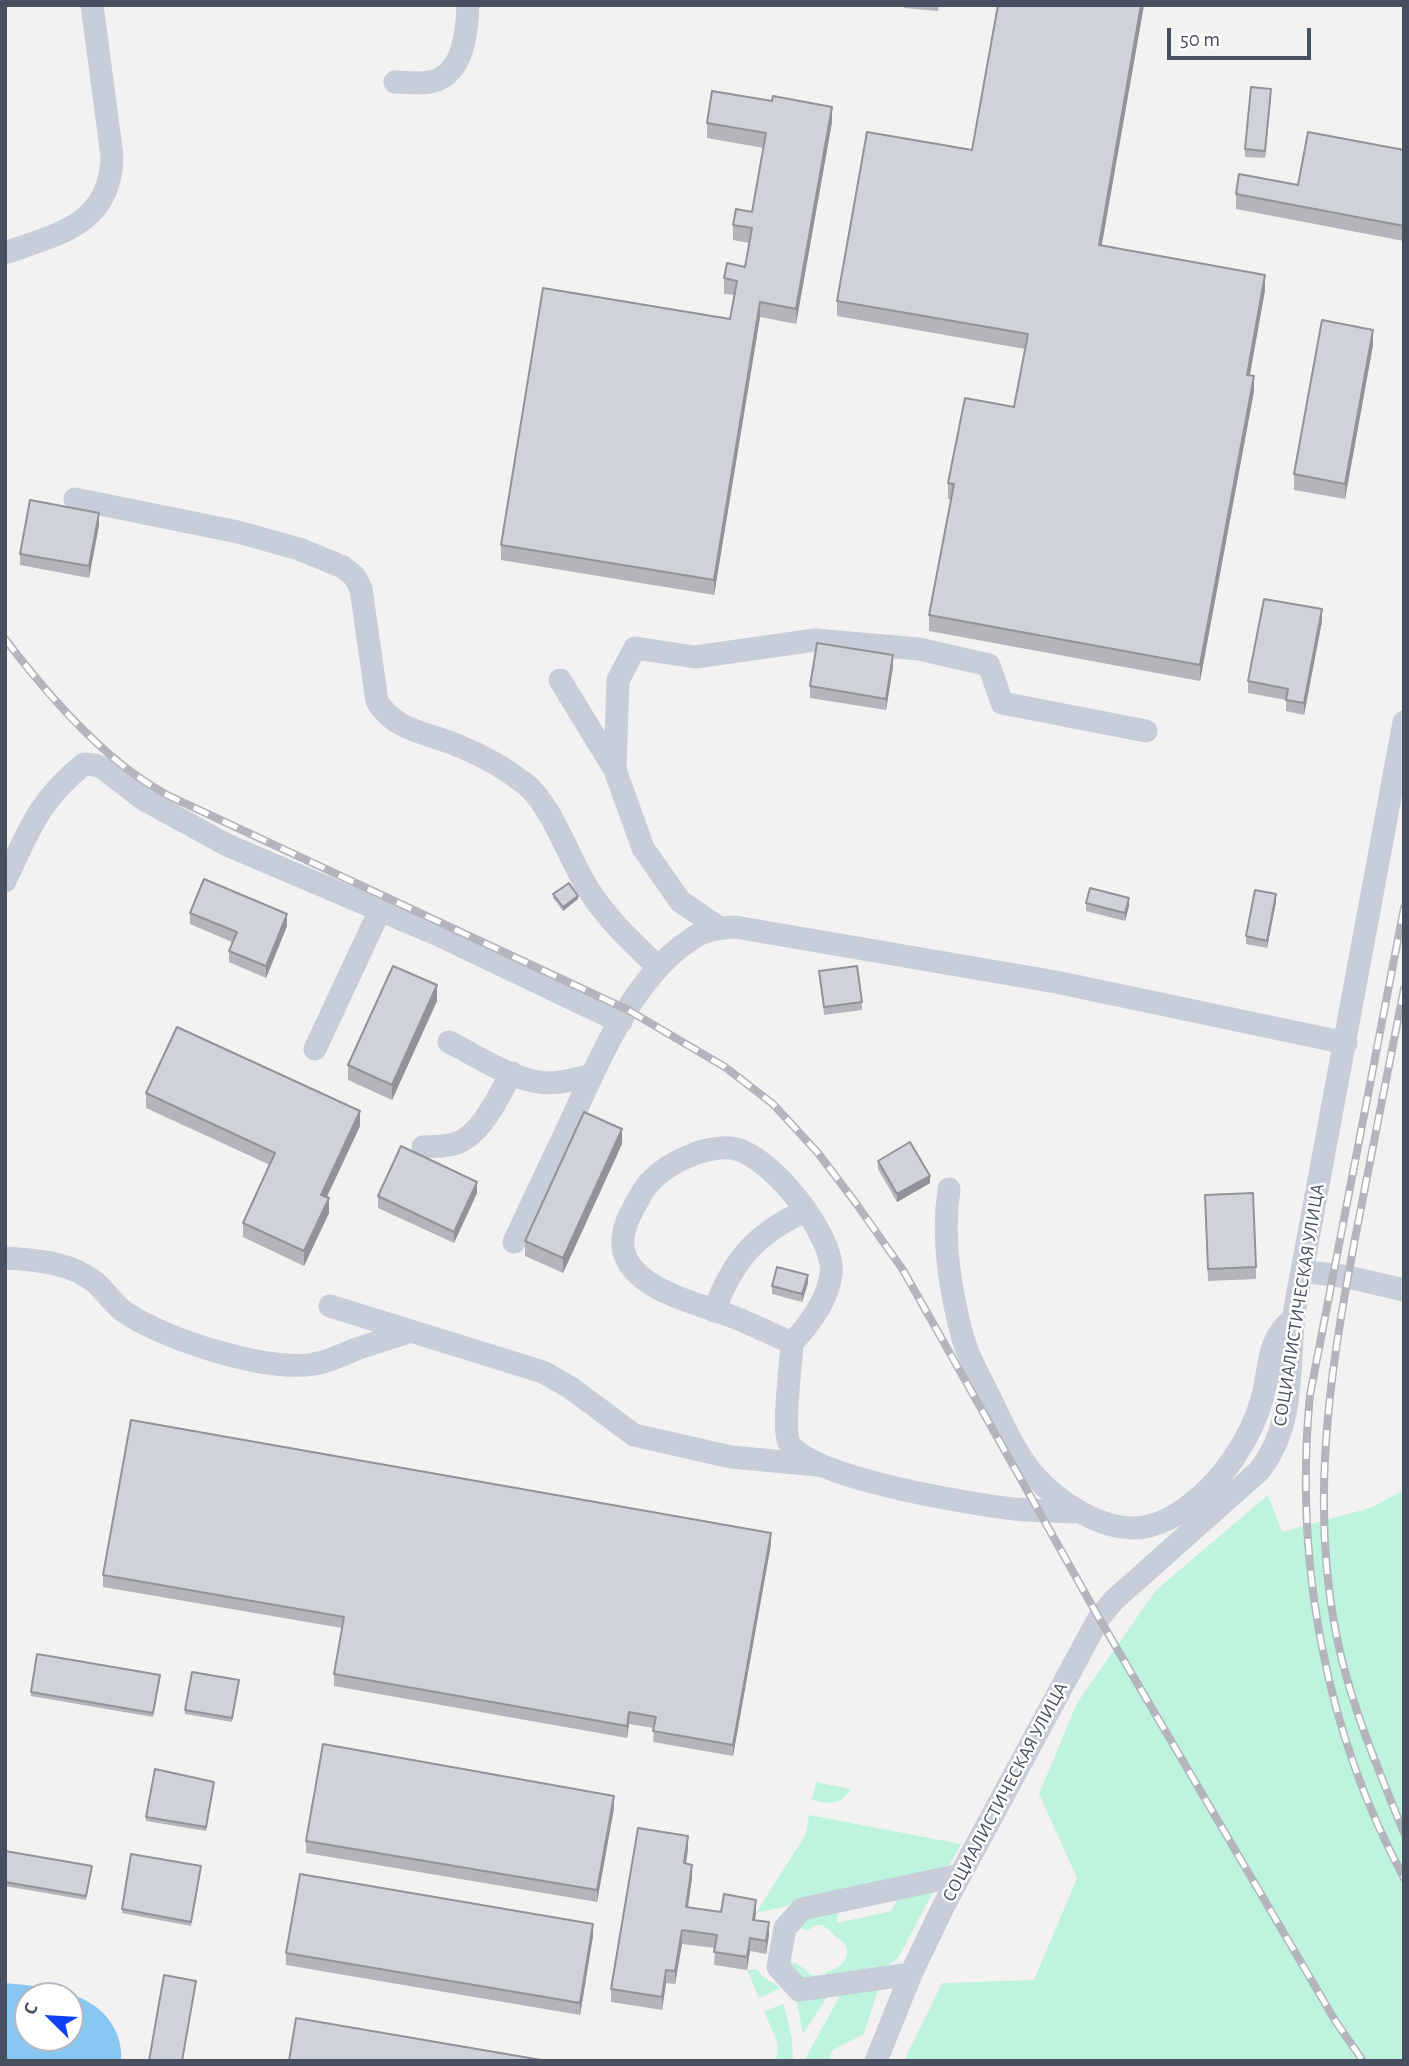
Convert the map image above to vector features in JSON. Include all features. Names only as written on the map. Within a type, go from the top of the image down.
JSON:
[{"type":"street","points":[[5,253],[69,229],[88,218],[102,202],[107,188],[112,172],[112,156],[93,5]]},
{"type":"street","points":[[395,82],[434,81],[452,68],[464,41],[468,5]]},
{"type":"street","points":[[75,499],[238,533],[299,549],[343,567],[355,578],[361,589],[377,701],[383,712],[394,722],[462,747],[527,785],[552,820],[589,891],[604,912],[658,967]]},
{"type":"street","points":[[615,770],[618,680],[635,648],[695,657],[815,640],[919,649],[989,665],[1002,703],[1146,731]]},
{"type":"street","points":[[560,680],[615,770],[643,848],[680,901],[719,928]]},
{"type":"street","name":"СОЦИАЛИСТИЧЕСКАЯ УЛИЦА","points":[[876,2061],[911,1974],[960,1875],[1099,1618],[1114,1600],[1258,1471],[1269,1458],[1279,1435],[1287,1405],[1294,1318],[1302,1271],[1404,722]]},
{"type":"street","points":[[5,881],[45,802],[61,783],[84,764],[95,765],[103,768],[143,799],[227,845],[455,943],[621,1022]]},
{"type":"street","points":[[315,1049],[380,910]]},
{"type":"street","points":[[514,1242],[592,1075],[643,986],[658,967],[690,939],[719,928],[735,927],[1056,982],[1346,1043]]},
{"type":"street","points":[[449,1042],[512,1073],[548,1083],[592,1075]]},
{"type":"street","points":[[423,1147],[453,1144],[471,1134],[512,1073]]},
{"type":"street","points":[[792,1343],[655,1287],[643,1279],[628,1262],[622,1245],[622,1235],[641,1193],[659,1174],[683,1160],[712,1150],[733,1149],[754,1157],[789,1186],[828,1253],[831,1276],[816,1314],[792,1343],[789,1440],[794,1450],[821,1465],[895,1489],[1014,1509],[1079,1513]]},
{"type":"street","points":[[949,1189],[945,1216],[947,1256],[967,1352],[1014,1446],[1031,1472],[1059,1499],[1095,1520],[1146,1527],[1179,1513],[1195,1502],[1228,1465],[1247,1434],[1262,1399],[1276,1335],[1294,1318]]},
{"type":"street","points":[[714,1311],[733,1270],[748,1247],[778,1224],[805,1211]]},
{"type":"street","points":[[5,1258],[45,1261],[62,1266],[97,1284],[115,1306],[169,1336],[274,1363],[315,1364],[410,1331]]},
{"type":"street","points":[[1302,1271],[1348,1277],[1404,1290]]},
{"type":"street","points":[[330,1306],[543,1372],[571,1388],[622,1428],[648,1440],[731,1457],[821,1465]]},
{"type":"street","points":[[911,1974],[799,1990],[778,1967],[785,1928],[802,1909],[960,1875]]},
{"type":"green space","points":[[1404,1490],[1404,2061],[904,2061],[942,1983],[1034,1980],[1077,1878],[1039,1794],[1077,1703],[1156,1590],[1268,1495],[1282,1532],[1370,1508]]},
{"type":"green space","points":[[816,1782],[851,1789],[839,1801],[829,1803],[812,1800]]},
{"type":"green space","points":[[809,1815],[961,1844],[948,1868],[941,1872],[756,1913],[806,1834]]},
{"type":"green space","points":[[933,1892],[898,1958],[886,1967],[806,1981],[788,1963],[798,1965],[812,1975],[826,1975],[826,1972],[836,1968],[846,1958],[844,1943],[826,1927],[816,1925],[807,1931],[801,1928],[797,1931],[801,1920],[838,1909],[837,1923],[891,1911],[900,1895]]},
{"type":"green space","points":[[757,1969],[779,1989],[759,1998],[747,1970]]},
{"type":"green space","points":[[879,1987],[864,2034],[833,2050],[828,2061],[804,2061],[842,1992]]},
{"type":"green space","points":[[830,1993],[803,2034],[796,1999]]},
{"type":"green space","points":[[784,2004],[792,2039],[793,2061],[776,2060],[778,2044],[764,2011]]},
{"type":"water","points":[[5,1983],[14,1984],[14,2052],[84,2052],[84,2000],[98,2008],[109,2020],[117,2034],[121,2061],[5,2061]]},
{"type":"building","points":[[998,5],[1141,5],[1099,245],[1265,275],[1247,375],[1254,376],[1200,665],[929,615],[954,484],[948,483],[965,398],[1014,407],[1028,334],[837,301],[867,132],[972,150]]},
{"type":"building","points":[[1251,87],[1271,89],[1265,151],[1245,149]]},
{"type":"building","points":[[712,91],[772,101],[773,96],[832,107],[796,309],[760,302],[714,580],[501,545],[543,288],[730,319],[737,281],[724,278],[727,263],[745,267],[752,228],[733,225],[736,209],[752,212],[766,133],[707,123]]},
{"type":"building","points":[[1308,132],[1404,150],[1404,226],[1236,194],[1239,174],[1298,185]]},
{"type":"building","points":[[1322,320],[1373,330],[1345,484],[1294,474]]},
{"type":"building","points":[[30,500],[99,513],[89,566],[20,554]]},
{"type":"building","points":[[1264,599],[1322,609],[1304,703],[1286,700],[1288,689],[1248,681]]},
{"type":"building","points":[[817,643],[893,655],[886,699],[810,686]]},
{"type":"building","points":[[204,879],[287,914],[266,966],[229,951],[237,932],[190,913]]},
{"type":"building","points":[[569,883],[578,896],[563,907],[553,894]]},
{"type":"building","points":[[1090,888],[1129,898],[1125,913],[1086,903]]},
{"type":"building","points":[[1255,890],[1276,894],[1267,941],[1246,936]]},
{"type":"building","points":[[393,966],[437,985],[392,1085],[348,1065]]},
{"type":"building","points":[[857,966],[862,1002],[824,1007],[819,971]]},
{"type":"building","points":[[177,1027],[360,1111],[321,1195],[329,1198],[304,1251],[243,1223],[275,1153],[146,1093]]},
{"type":"building","points":[[584,1112],[622,1129],[563,1258],[525,1241]]},
{"type":"building","points":[[910,1142],[930,1176],[897,1194],[878,1161]]},
{"type":"building","points":[[401,1146],[477,1182],[454,1232],[378,1196]]},
{"type":"building","points":[[1253,1193],[1256,1267],[1208,1269],[1205,1195]]},
{"type":"building","points":[[777,1267],[808,1275],[802,1294],[772,1286]]},
{"type":"building","points":[[131,1420],[771,1533],[733,1745],[653,1731],[656,1717],[629,1712],[627,1726],[334,1674],[344,1617],[103,1575]]},
{"type":"building","points":[[37,1654],[160,1675],[153,1713],[31,1692]]},
{"type":"building","points":[[192,1672],[239,1680],[232,1718],[185,1710]]},
{"type":"building","points":[[323,1744],[614,1796],[597,1890],[306,1841]]},
{"type":"building","points":[[155,1769],[214,1782],[206,1827],[146,1817]]},
{"type":"building","points":[[638,1828],[688,1836],[684,1863],[692,1865],[686,1907],[721,1912],[724,1894],[756,1900],[753,1920],[769,1922],[766,1941],[750,1938],[747,1957],[714,1952],[717,1935],[682,1930],[675,1971],[666,1970],[662,1997],[611,1989]]},
{"type":"building","points":[[5,1851],[92,1866],[86,1896],[5,1882]]},
{"type":"building","points":[[131,1854],[201,1866],[191,1922],[122,1909]]},
{"type":"building","points":[[300,1874],[593,1924],[580,2003],[286,1953]]},
{"type":"building","points":[[164,1975],[196,1981],[182,2061],[149,2061]]},
{"type":"building","points":[[296,2018],[547,2061],[289,2061]]},
{"type":"railway","points":[[5,639],[77,723],[109,754],[157,789],[628,1010],[725,1067],[773,1104],[818,1153],[903,1270],[1099,1618],[1336,2022],[1363,2061]]},
{"type":"railway","points":[[1404,908],[1310,1395],[1306,1457],[1312,1582],[1321,1644],[1335,1705],[1377,1822],[1404,1878]]},
{"type":"railway","points":[[1404,989],[1341,1320],[1333,1371],[1324,1473],[1324,1525],[1335,1628],[1347,1681],[1364,1732],[1404,1833]]}]
